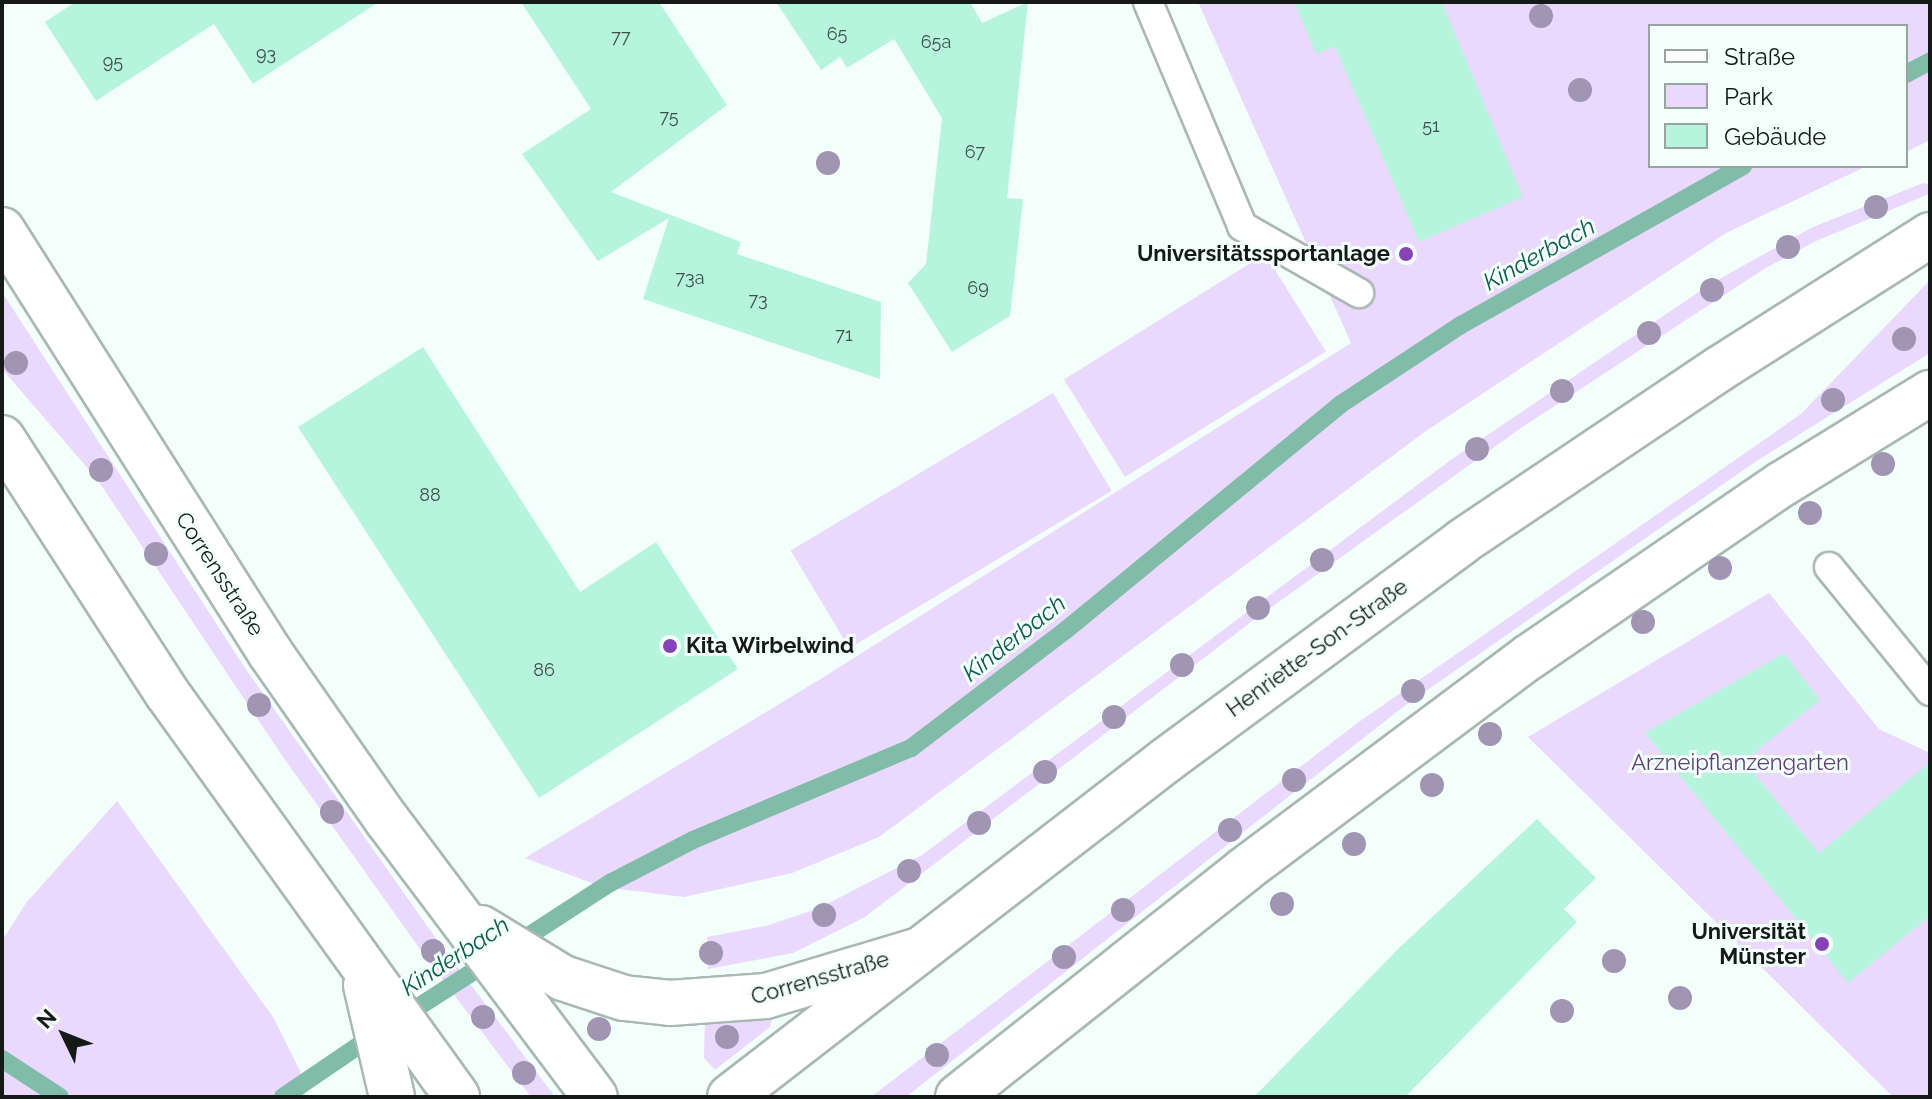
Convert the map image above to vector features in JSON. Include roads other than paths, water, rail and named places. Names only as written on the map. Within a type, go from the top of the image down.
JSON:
[{"type":"main road","name":"Corrensstraße","points":[[2,230],[264,642],[470,924],[532,983],[595,1097]]},
{"type":"main road","name":"Henriette-Son-Straße","points":[[730,1097],[1226,714],[1463,541],[1719,369],[1930,235]]},
{"type":"main road","points":[[958,1097],[1244,870],[1529,657],[1782,484],[1930,393]]},
{"type":"main road","points":[[2,438],[167,693],[371,988],[457,1097]]},
{"type":"main road","name":"Corrensstraße","points":[[532,983],[624,998],[724,1002],[793,989],[923,949]]},
{"type":"main road","points":[[371,988],[390,1086]]},
{"type":"main road","points":[[979,1097],[1004,1061]]},
{"type":"lane","points":[[1148,2],[1242,226],[1359,293]]},
{"type":"lane","points":[[1829,567],[1930,691]]},
{"type":"waterway","name":"Kinderbach","points":[[1908,73],[1930,61]]},
{"type":"waterway","name":"Kinderbach","points":[[513,946],[610,883],[693,840],[911,748],[1066,630],[1341,404],[1461,325],[1739,168]]},
{"type":"waterway","name":"Kinderbach","points":[[398,1020],[491,960]]},
{"type":"waterway","name":"Kinderbach","points":[[283,1097],[377,1033]]},
{"type":"waterway","name":"Kinderbach","points":[[2,1059],[60,1097]]},
{"type":"place","name":"Universitätssportanlage","points":[[1406,254]]},
{"type":"place","name":"Kita Wirbelwind","points":[[670,646]]},
{"type":"place","name":"Universität Münster","points":[[1822,944]]},
{"type":"park label","name":"Arzneipflanzengarten","points":[[1740,763]]}]
